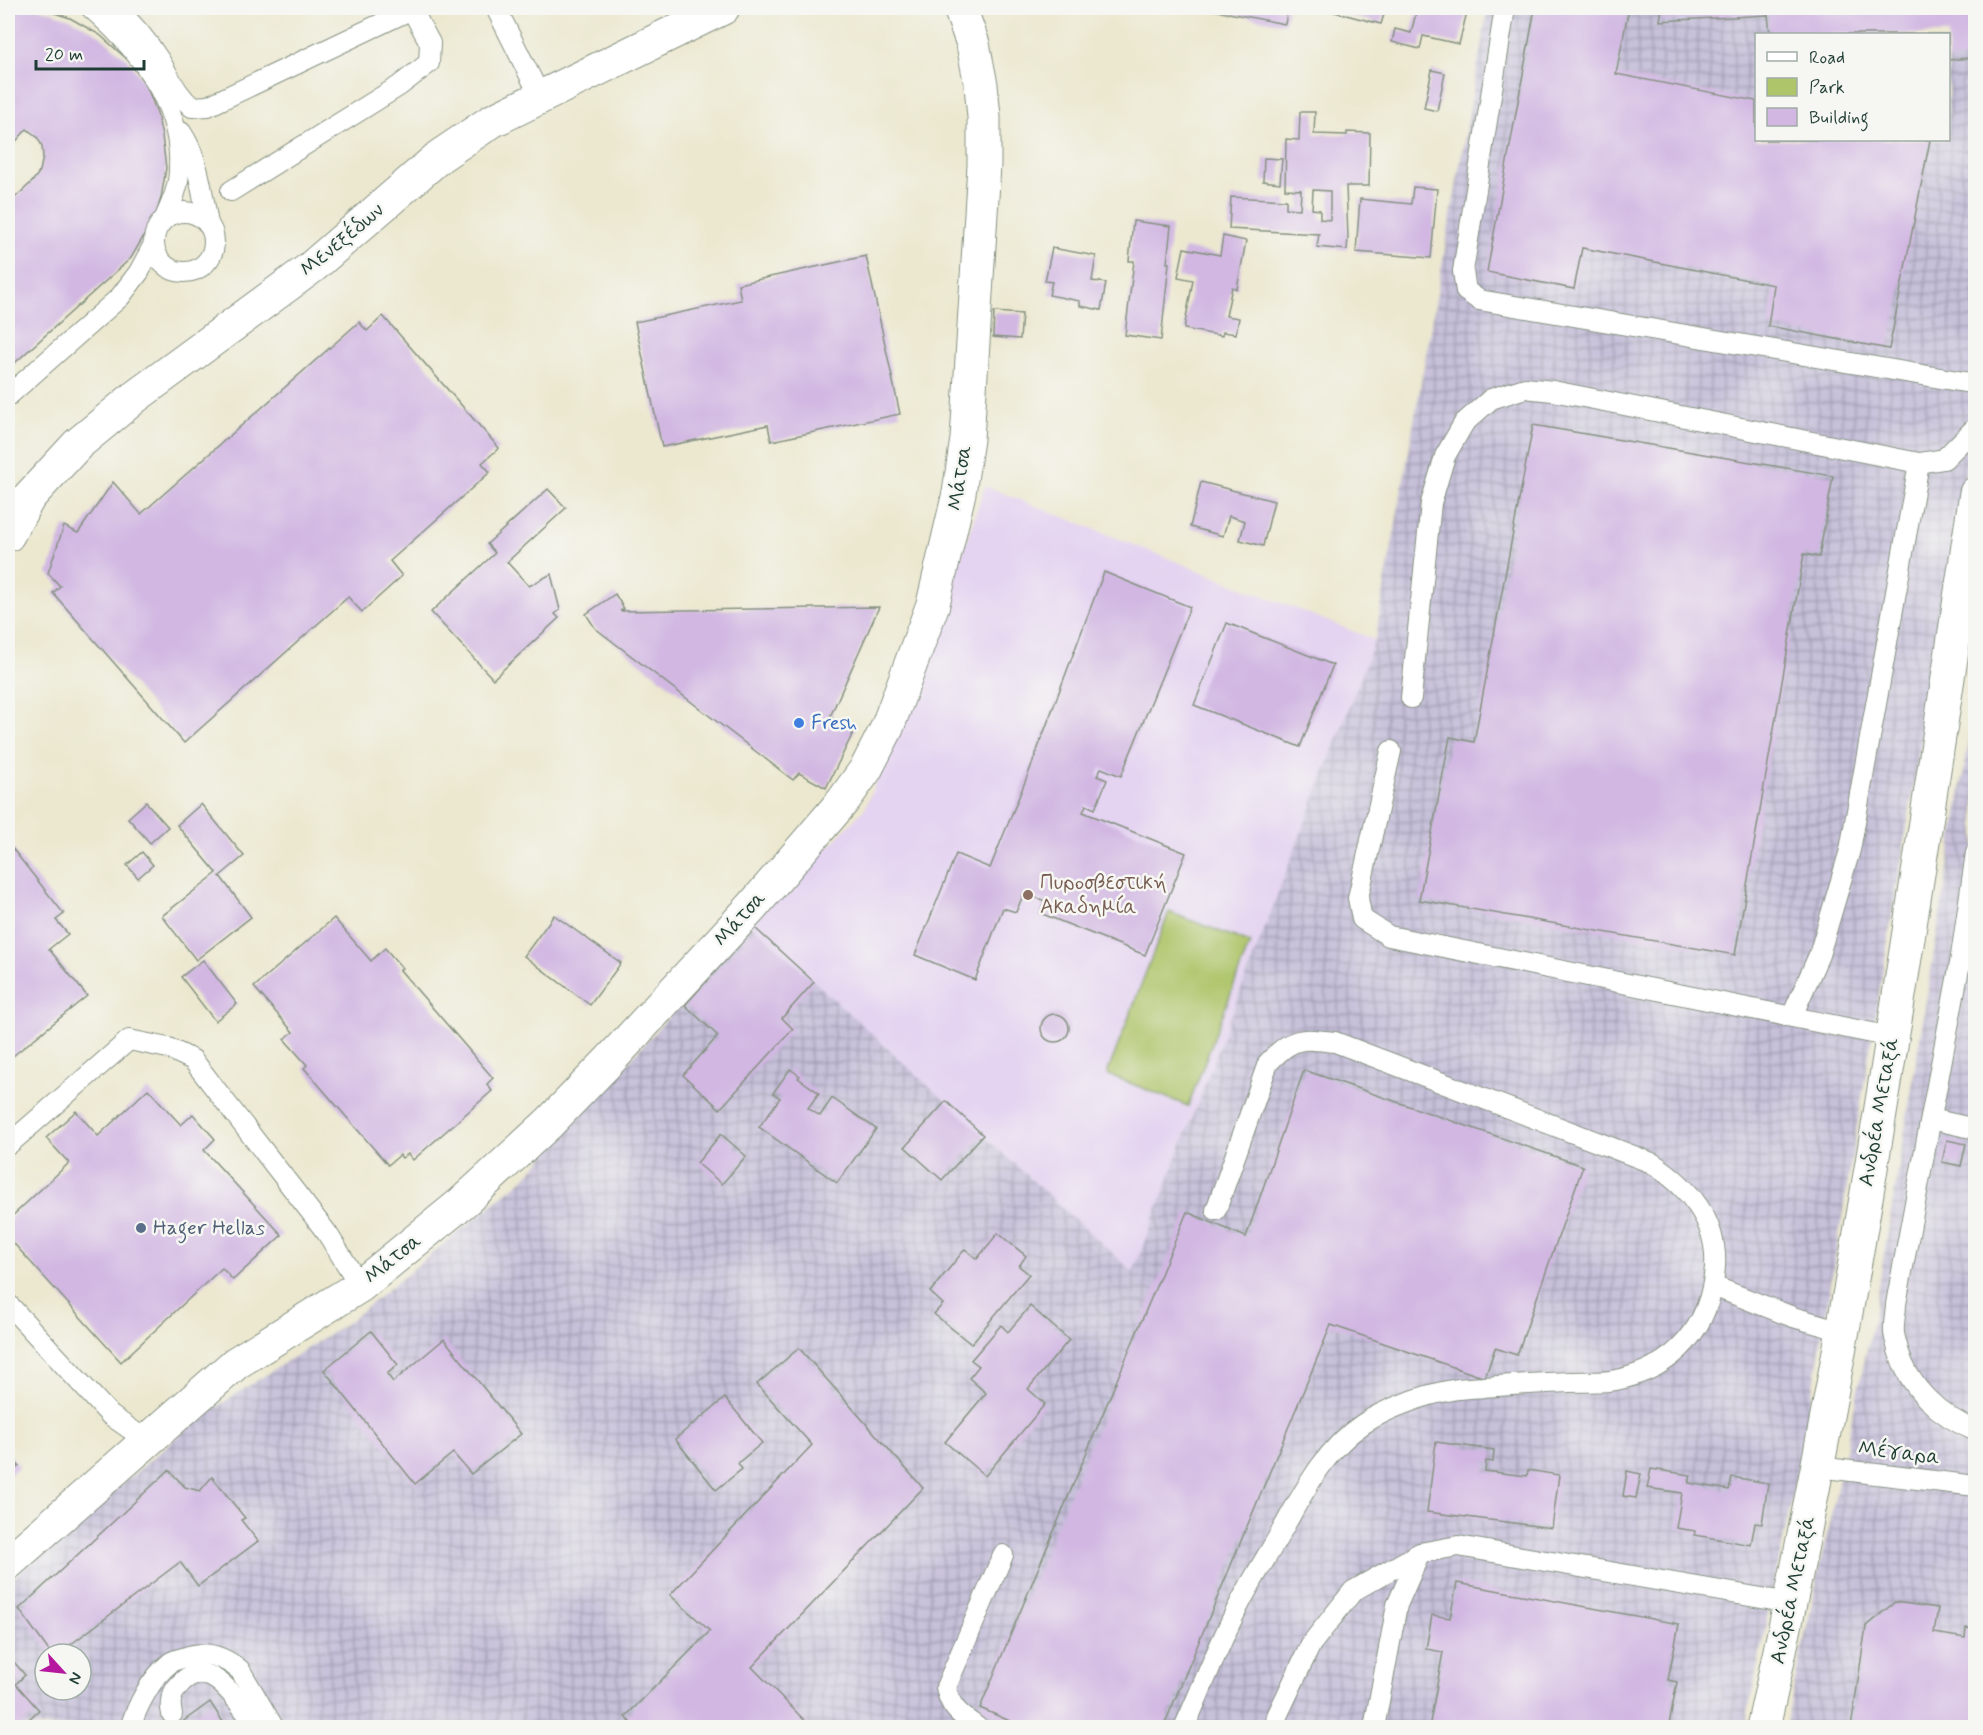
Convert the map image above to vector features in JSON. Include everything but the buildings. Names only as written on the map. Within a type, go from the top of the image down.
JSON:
[{"type":"street","name":"Μενεξέδων","points":[[8,535],[29,497],[78,444],[135,397],[312,267],[440,156],[492,121],[723,8]]},
{"type":"street","name":"Μάτσα","points":[[8,1563],[146,1440],[236,1364],[360,1286],[472,1194],[549,1123],[752,907],[843,801],[867,769],[887,728],[933,604],[950,539],[967,439],[983,176],[984,117],[975,54],[960,8]]},
{"type":"street","name":"Ανδρέα Μεταξά","points":[[1763,1728],[1791,1603],[1842,1331],[1892,1037],[1976,492]]},
{"type":"lane","points":[[90,8],[111,25],[138,55],[161,91],[175,124],[188,143],[200,177],[208,224],[214,238],[212,254],[202,267],[195,270],[172,271],[160,261],[153,246]]},
{"type":"lane","points":[[116,8],[135,26],[158,58],[180,97],[192,107],[208,106],[412,8],[430,43],[429,63],[399,86],[231,191]]},
{"type":"lane","points":[[496,8],[540,96]]},
{"type":"lane","points":[[1505,8],[1463,271],[1466,291],[1479,300],[1976,384]]},
{"type":"lane","points":[[8,396],[120,297],[139,272],[153,246],[155,231],[165,218],[175,194],[180,169],[175,124]]},
{"type":"lane","points":[[165,218],[180,212],[196,214],[208,224]]},
{"type":"lane","points":[[1411,698],[1431,503],[1445,456],[1464,423],[1491,399],[1525,388],[1552,391],[1919,463],[1944,459],[1976,427]]},
{"type":"lane","points":[[1792,1016],[1819,955],[1850,850],[1919,463]]},
{"type":"lane","points":[[1391,751],[1358,898],[1362,919],[1389,936],[1892,1037]]},
{"type":"lane","points":[[1976,853],[1960,963],[1896,1304],[1894,1333],[1900,1356],[1920,1392],[1936,1408],[1976,1431]]},
{"type":"lane","points":[[8,1145],[129,1040],[168,1048],[193,1060],[327,1233],[360,1286]]},
{"type":"lane","points":[[1184,1728],[1238,1607],[1306,1487],[1336,1447],[1363,1424],[1398,1406],[1453,1389],[1532,1383],[1613,1381],[1637,1375],[1659,1365],[1679,1350],[1695,1331],[1707,1310],[1713,1287],[1715,1262],[1712,1237],[1704,1214],[1690,1193],[1673,1176],[1652,1163],[1335,1042],[1298,1040],[1283,1047],[1268,1063],[1216,1209]]},
{"type":"lane","points":[[1931,1119],[1976,1129]]},
{"type":"lane","points":[[1713,1287],[1793,1317],[1842,1331]]},
{"type":"lane","points":[[8,1304],[110,1415],[146,1440]]},
{"type":"lane","name":"Μέγαρα","points":[[1818,1467],[1976,1486]]},
{"type":"lane","points":[[1275,1728],[1277,1716],[1311,1644],[1353,1591],[1420,1553],[1458,1546],[1791,1603]]},
{"type":"lane","points":[[1374,1728],[1397,1605],[1420,1553]]},
{"type":"lane","points":[[978,1728],[948,1701],[946,1687],[1003,1555]]},
{"type":"lane","points":[[130,1728],[143,1698],[159,1674],[171,1662],[192,1654],[212,1654],[232,1663],[240,1670],[274,1728]]},
{"type":"lane","points":[[172,1714],[169,1703],[173,1692],[182,1682],[196,1673],[206,1674],[217,1680],[233,1696],[257,1728]]},
{"type":"shaded area","points":[[1488,8],[1975,8],[1975,418],[1810,1409],[1745,1727],[8,1727],[8,1582],[198,1419],[352,1319],[526,1177],[751,924],[1133,1272],[1375,640]]},
{"type":"shaded area","name":"Πυροσβεστική Ακαδημία","points":[[985,486],[1375,640],[1133,1273],[751,924],[865,808],[930,648]]},
{"type":"shaded area","points":[[1975,704],[1975,1727],[1785,1728],[1874,1316]]},
{"type":"green space","points":[[1169,912],[1250,943],[1188,1106],[1107,1074]]},
{"type":"place","name":"Fresh","points":[[799,723]]},
{"type":"place","name":"Πυροσβεστική Ακαδημία","points":[[1028,895]]},
{"type":"place","name":"Hager Hellas","points":[[141,1228]]}]
